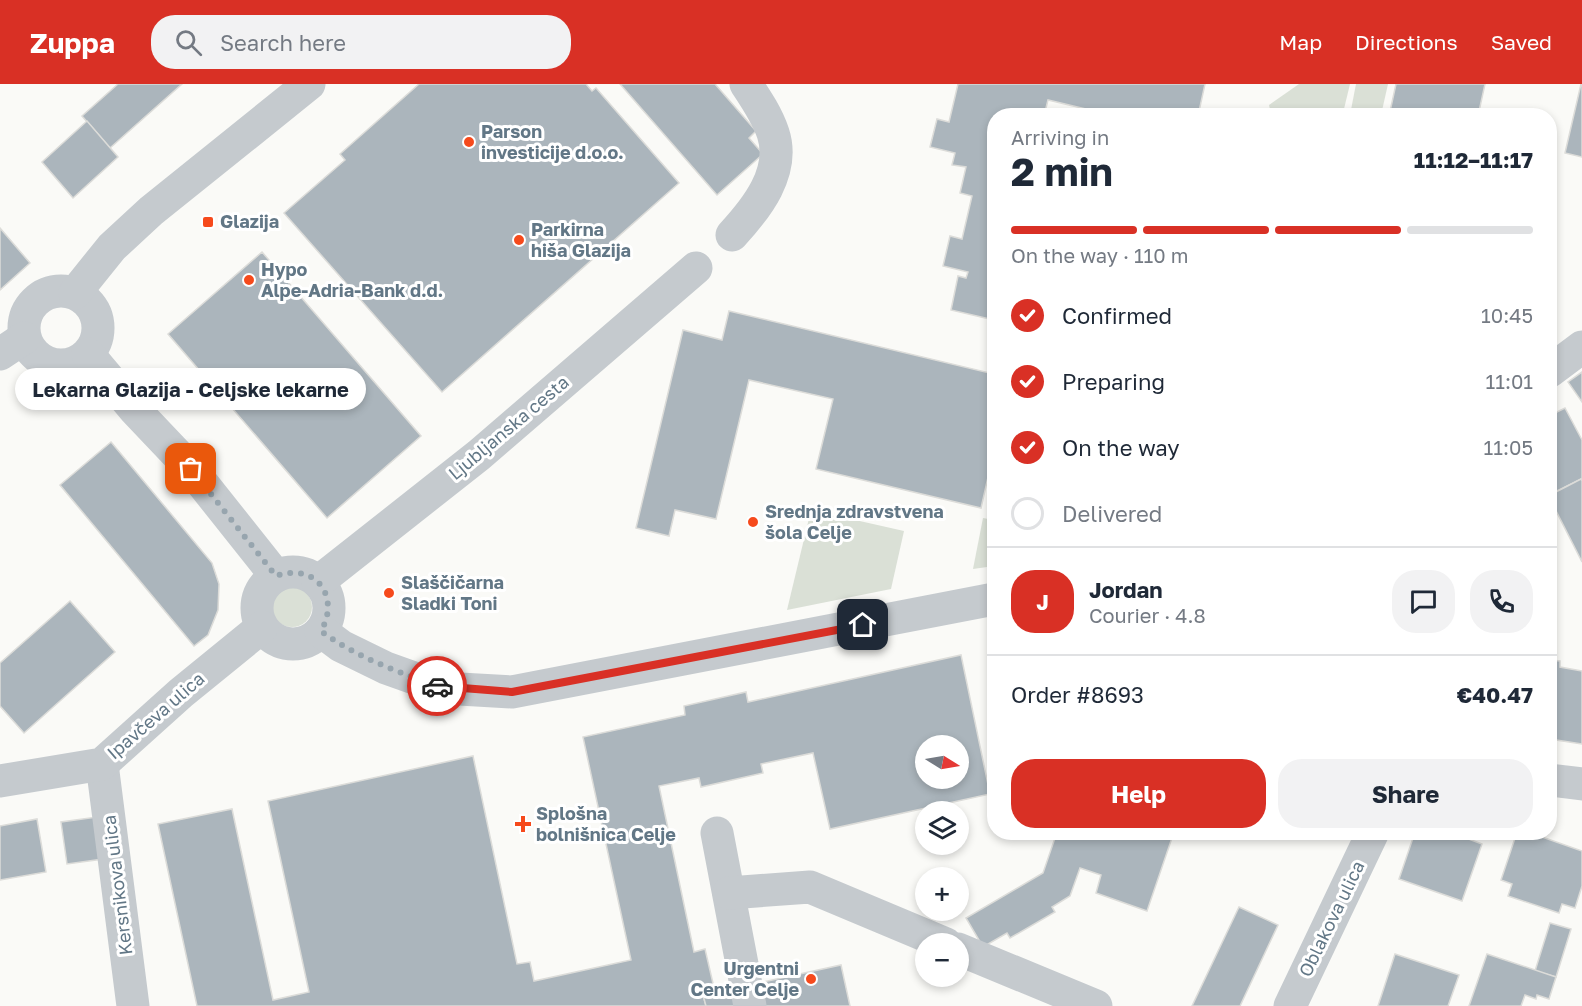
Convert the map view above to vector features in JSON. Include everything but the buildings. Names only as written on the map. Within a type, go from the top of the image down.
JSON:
[{"type":"street","points":[[75,293],[112,247],[151,211],[309,84]]},
{"type":"street","points":[[732,235],[763,197],[776,158],[773,134],[759,103],[746,84]]},
{"type":"street","name":"Ljubljanska cesta","points":[[318,582],[479,455],[696,268]]},
{"type":"street","points":[[55,291],[75,293],[90,304],[98,320],[97,338],[88,354],[71,364],[51,365],[12,346],[24,317],[36,300],[55,291]]},
{"type":"street","points":[[1557,366],[1582,347]]},
{"type":"street","points":[[88,354],[135,410],[191,469],[276,576]]},
{"type":"street","points":[[287,572],[298,572],[318,582],[325,591],[329,611],[321,631],[312,639],[302,643],[280,642],[270,636],[262,627],[257,604],[266,584],[276,576],[287,572]]},
{"type":"street","points":[[321,631],[341,646],[386,668],[442,688],[512,692],[987,600]]},
{"type":"street","name":"Ipavčeva ulica","points":[[0,781],[102,764],[181,693],[262,627]]},
{"type":"street","name":"Kersnikova ulica","points":[[102,764],[133,1006]]},
{"type":"street","points":[[1557,781],[1582,784]]},
{"type":"street","points":[[717,833],[750,1006]]},
{"type":"street","name":"Oblakova ulica","points":[[1290,1006],[1369,840]]},
{"type":"street","points":[[729,893],[810,887],[920,933]]},
{"type":"street","points":[[969,954],[1096,1006]]},
{"type":"shaded area","points":[[1299,84],[1350,84],[1344,108],[1270,108],[1269,105]]},
{"type":"shaded area","points":[[1356,84],[1388,84],[1383,108],[1351,108]]},
{"type":"shaded area","points":[[811,510],[904,531],[891,589],[787,610]]},
{"type":"shaded area","points":[[983,518],[987,519],[987,567],[973,569]]},
{"type":"shaded area","points":[[292,587],[300,588],[306,593],[311,599],[311,615],[306,621],[300,626],[292,627],[284,626],[278,621],[273,615],[272,607],[273,599],[278,593],[284,588]]},
{"type":"way so far","points":[[191,469],[276,576],[287,572],[298,572],[318,582],[325,591],[329,611],[321,631],[341,646],[386,668],[437,686]]},
{"type":"place","name":"Parson investicije d.o.o.","points":[[469,142]]},
{"type":"place","name":"Glazija","points":[[208,222]]},
{"type":"place","name":"Parkirna hiša Glazija","points":[[519,240]]},
{"type":"place","name":"Hypo Alpe-Adria-Bank d.d.","points":[[249,280]]},
{"type":"place","name":"Lekarna Glazija - Celjske lekarne","points":[[191,469]]},
{"type":"place","name":"Srednja zdravstvena šola Celje","points":[[753,522]]},
{"type":"place","name":"Slaščičarna Sladki Toni","points":[[389,593]]},
{"type":"place","name":"Splošna bolnišnica Celje","points":[[523,824]]},
{"type":"place","name":"Urgentni Center Celje","points":[[811,979]]},
{"type":"route","points":[[437,686],[512,692],[863,625]]}]
